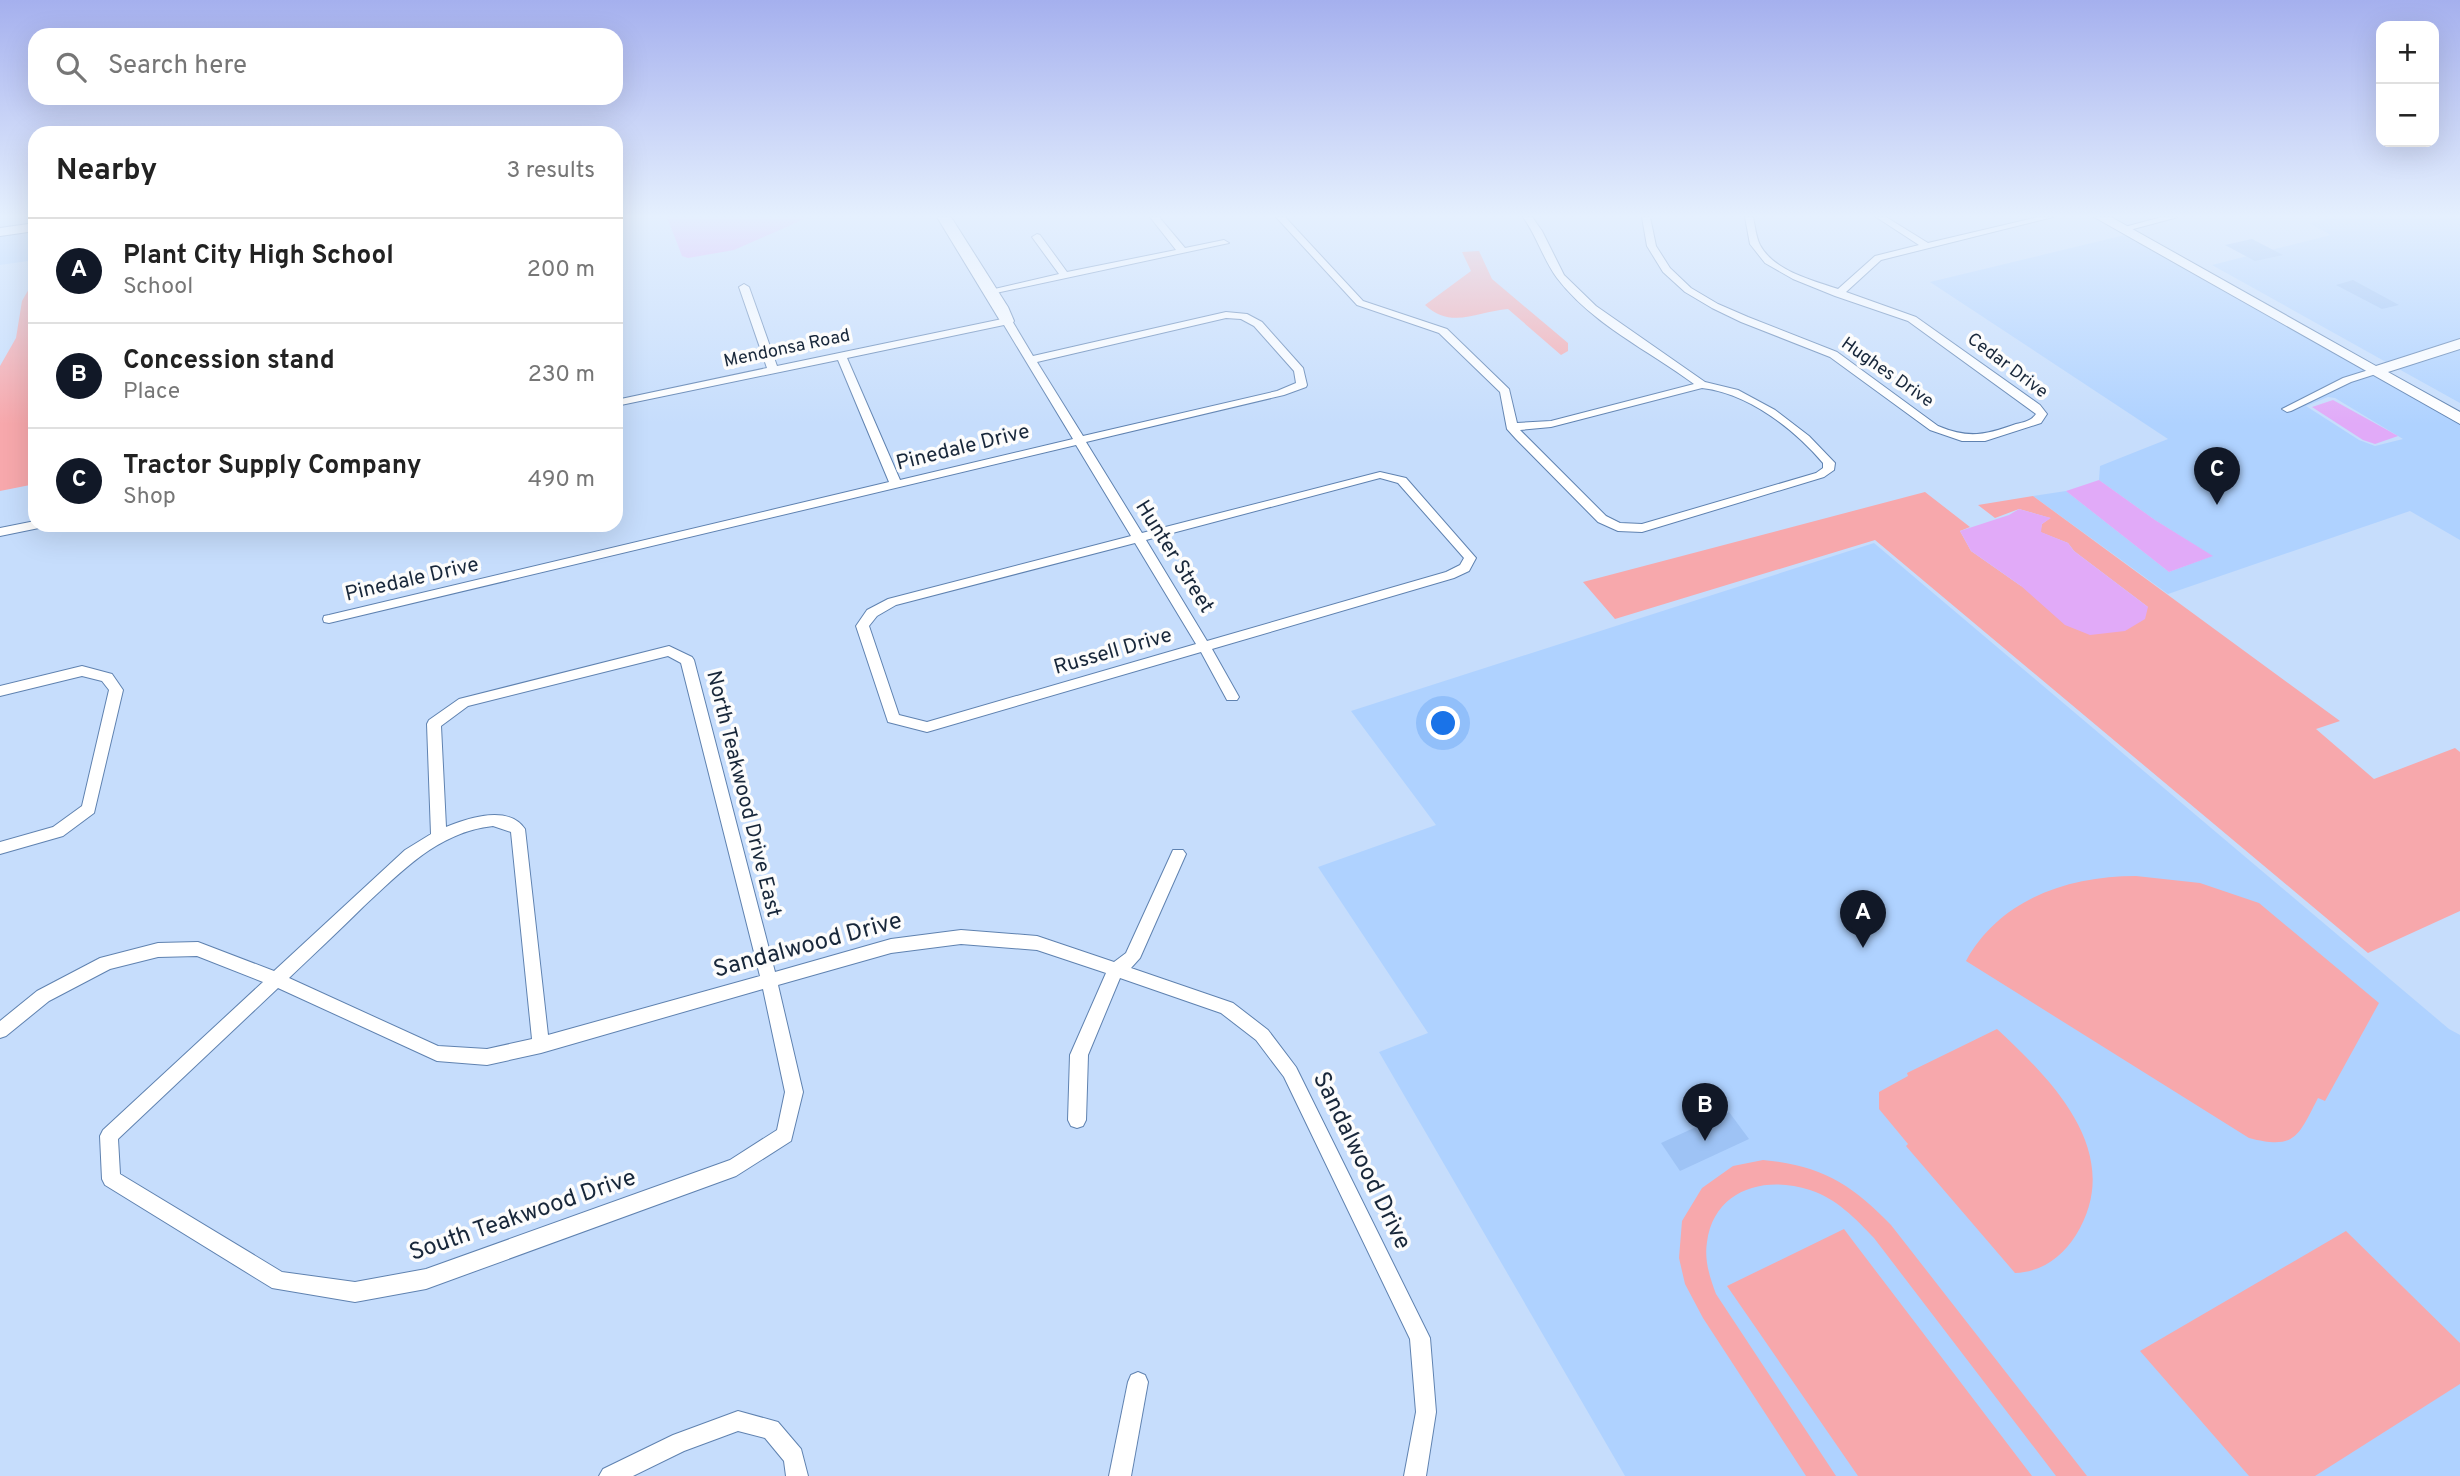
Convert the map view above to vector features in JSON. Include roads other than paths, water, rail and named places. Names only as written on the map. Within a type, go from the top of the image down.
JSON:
[{"type":"main road","points":[[988,286],[1007,321]]},
{"type":"main road","points":[[2231,286],[2381,369],[2460,419]]},
{"type":"main road","points":[[2237,286],[2251,296]]},
{"type":"main road","points":[[2381,369],[2460,344]]},
{"type":"main road","points":[[2381,369],[2460,406]]},
{"type":"street","points":[[991,291],[1014,286]]},
{"type":"street","points":[[1344,286],[1360,303],[1443,331],[1505,391],[1513,427],[1602,519],[1618,527],[1629,529],[1654,524],[1820,475],[1828,470],[1829,463],[1763,406],[1725,387],[1702,385],[1551,424],[1513,427]]},
{"type":"street","points":[[1569,286],[1598,314],[1667,358],[1702,385]]},
{"type":"street","name":"Hughes Drive","points":[[1686,286],[1744,321],[1831,353],[1934,428],[1953,438],[1972,440],[2037,421],[2042,414]]},
{"type":"street","name":"Cedar Drive","points":[[1818,286],[1912,318],[2042,414]]},
{"type":"street","points":[[1838,294],[1847,286]]},
{"type":"street","points":[[744,287],[773,369]]},
{"type":"street","name":"Pinedale Drive","points":[[329,619],[1280,393],[1302,385],[1299,370],[1258,324],[1243,316],[1226,315],[1030,360]]},
{"type":"street","name":"Mendonsa Road","points":[[623,401],[1007,321]]},
{"type":"street","name":"Hunter Street","points":[[1007,321],[1204,646],[1232,698]]},
{"type":"street","points":[[841,355],[897,484]]},
{"type":"street","points":[[2287,409],[2347,380],[2381,369]]},
{"type":"street","name":"Russell Drive","points":[[1380,475],[1402,480],[1470,558],[1465,568],[1450,575],[927,727],[893,718],[862,626],[872,613],[892,602],[1137,537],[1380,475]]},
{"type":"street","points":[[0,532],[28,526]]},
{"type":"street","name":"North Teakwood Drive East","points":[[439,835],[434,724],[464,702],[669,651],[687,660],[769,980]]},
{"type":"street","points":[[0,691],[82,671],[107,677],[116,690],[89,809],[58,832],[0,848]]},
{"type":"street","points":[[276,980],[410,853],[439,835],[492,819],[508,821],[518,829],[541,1045]]},
{"type":"street","points":[[1077,1120],[1079,1055],[1115,971],[1132,958],[1178,854]]},
{"type":"street","name":"Sandalwood Drive","points":[[0,1031],[43,996],[106,963],[158,950],[198,949],[276,980],[437,1053],[487,1057],[541,1045],[891,946],[961,937],[1037,943],[1227,1008],[1262,1035],[1290,1072],[1420,1338],[1426,1412],[1415,1476]]},
{"type":"street","name":"South Teakwood Drive","points":[[276,980],[109,1136],[111,1180],[279,1281],[355,1292],[426,1279],[736,1167],[785,1135],[794,1092],[769,980]]},
{"type":"street","points":[[1120,1476],[1138,1382]]},
{"type":"street","points":[[610,1476],[680,1442],[738,1422],[771,1429],[793,1456],[797,1476]]},
{"type":"place","name":"Tractor Supply Company","points":[[2217,505]]},
{"type":"place","name":"Plant City High School","points":[[1863,948]]},
{"type":"place","name":"Concession stand","points":[[1705,1141]]}]
